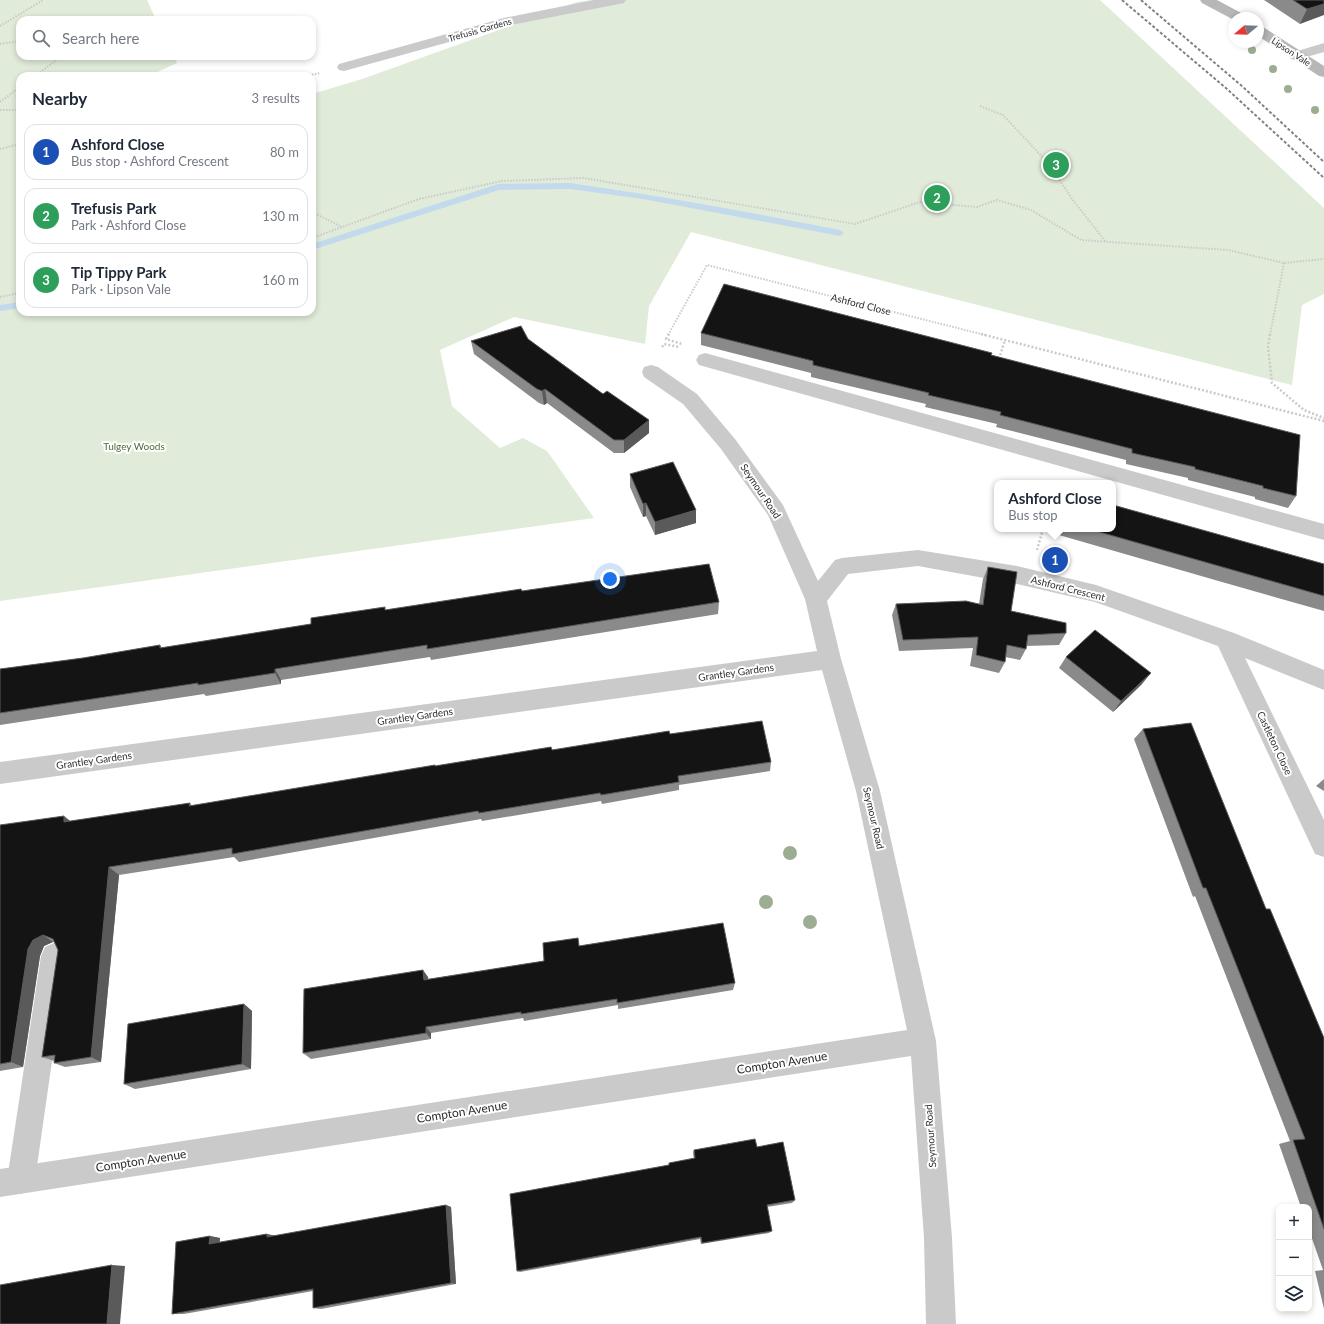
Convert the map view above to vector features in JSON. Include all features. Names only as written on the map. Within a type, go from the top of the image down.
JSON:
[{"type":"main road","points":[[1207,0],[1229,12]]},
{"type":"main road","name":"Lipson Vale","points":[[1264,34],[1324,73]]},
{"type":"street","name":"Trefusis Gardens","points":[[344,67],[509,21],[619,0]]},
{"type":"street","points":[[1296,56],[1324,47]]},
{"type":"street","points":[[705,360],[1324,532]]},
{"type":"street","name":"Seymour Road","points":[[651,372],[690,398],[728,444],[776,511],[816,599],[830,660],[868,791],[923,1041],[938,1238],[941,1324]]},
{"type":"street","name":"Ashford Crescent","points":[[816,599],[842,566],[918,558],[1018,575],[1096,594],[1226,640],[1324,680]]},
{"type":"street","name":"Castleton Close","points":[[1226,640],[1324,846]]},
{"type":"street","name":"Grantley Gardens","points":[[0,773],[830,660]]},
{"type":"street","points":[[11,1182],[54,956]]},
{"type":"street","name":"Compton Avenue","points":[[11,1182],[923,1041]]},
{"type":"path","points":[[17,16],[43,0]]},
{"type":"path","points":[[0,26],[16,16]]},
{"type":"path","points":[[0,44],[16,42]]},
{"type":"path","points":[[40,72],[57,60]]},
{"type":"path","points":[[0,102],[16,90]]},
{"type":"path","points":[[980,106],[1003,115],[1048,163],[1106,242]]},
{"type":"path","points":[[0,110],[16,110]]},
{"type":"path","points":[[0,149],[16,145]]},
{"type":"path","points":[[316,237],[419,199],[502,181],[583,178],[855,224],[920,202],[978,207],[997,200],[1031,210],[1081,240],[1228,250],[1284,263],[1324,259]]},
{"type":"path","points":[[316,214],[342,227]]},
{"type":"path","points":[[1284,263],[1268,347],[1272,383],[1304,410],[1324,420]]},
{"type":"path","name":"Ashford Close","points":[[666,339],[707,265],[1324,420]]},
{"type":"path","points":[[0,297],[16,294]]},
{"type":"path","points":[[998,362],[1004,340]]},
{"type":"green space","name":"Tulgey Woods","points":[[0,0],[147,0],[154,16],[16,16],[16,60],[176,60],[177,63],[158,72],[16,72],[16,316],[316,316],[316,93],[362,79],[577,2],[592,0],[1100,0],[1324,208],[1324,294],[1302,305],[1292,385],[691,232],[649,306],[645,344],[514,317],[440,350],[452,406],[500,448],[523,438],[547,451],[594,518],[0,601]]},
{"type":"building","points":[[1293,0],[1324,0],[1324,4],[1307,9]]},
{"type":"building","points":[[724,284],[992,353],[991,355],[1300,435],[1296,496],[1195,469],[1195,467],[1132,453],[1132,449],[1000,415],[1001,412],[928,395],[929,393],[813,365],[813,361],[701,333]]},
{"type":"building","points":[[521,326],[528,339],[603,394],[607,391],[649,420],[624,440],[614,440],[545,389],[542,391],[537,389],[471,341]]},
{"type":"building","points":[[673,462],[696,510],[655,522],[646,503],[643,504],[630,474]]},
{"type":"building","points":[[1116,506],[1324,564],[1324,596],[1100,532],[1116,532]]},
{"type":"building","points":[[709,564],[719,602],[427,649],[427,645],[275,669],[275,673],[198,685],[198,683],[0,713],[0,669],[83,658],[160,645],[160,648],[311,624],[311,618],[385,607],[385,610],[521,589],[522,591]]},
{"type":"building","points":[[988,567],[1017,572],[1011,611],[1066,623],[1066,633],[1028,635],[1026,649],[1007,645],[1005,662],[976,655],[978,637],[903,640],[896,604],[966,601],[983,605]]},
{"type":"building","points":[[1095,630],[1151,673],[1121,701],[1066,657]]},
{"type":"building","points":[[762,721],[771,762],[678,776],[679,782],[601,795],[600,793],[479,813],[478,811],[232,854],[232,848],[109,867],[91,1057],[54,1063],[55,1055],[42,1057],[58,950],[53,939],[43,935],[33,940],[28,949],[11,1062],[0,1064],[0,825],[64,816],[64,822],[190,803],[189,806],[551,747],[552,750],[669,731],[670,734]]},
{"type":"building","points":[[1191,723],[1266,909],[1270,909],[1324,1038],[1324,1229],[1293,1140],[1305,1139],[1206,888],[1203,888],[1143,729]]},
{"type":"building","points":[[723,923],[735,983],[617,1003],[617,999],[426,1027],[426,1033],[303,1053],[304,989],[423,970],[424,980],[544,961],[543,943],[578,938],[579,946]]},
{"type":"building","points":[[244,1004],[242,1064],[124,1084],[128,1024]]},
{"type":"building","points":[[755,1139],[757,1147],[783,1142],[795,1200],[767,1205],[772,1231],[702,1243],[701,1237],[517,1271],[510,1194],[669,1165],[669,1163],[695,1158],[694,1150]]},
{"type":"building","points":[[446,1205],[451,1283],[313,1308],[313,1289],[172,1314],[176,1242],[210,1236],[209,1244],[267,1234],[267,1237]]},
{"type":"building","points":[[112,1265],[107,1324],[0,1324],[0,1285]]},
{"type":"waterway","points":[[316,246],[498,187],[570,186],[643,196],[840,233]]},
{"type":"waterway","points":[[0,308],[16,306]]},
{"type":"railway","points":[[1122,0],[1227,89],[1324,178]]},
{"type":"railway","points":[[1141,0],[1243,87],[1324,162]]},
{"type":"place","name":"Tip Tippy Park","points":[[1056,165]]},
{"type":"place","name":"Trefusis Park","points":[[937,198]]},
{"type":"place","name":"Ashford Close","points":[[1055,560]]}]
